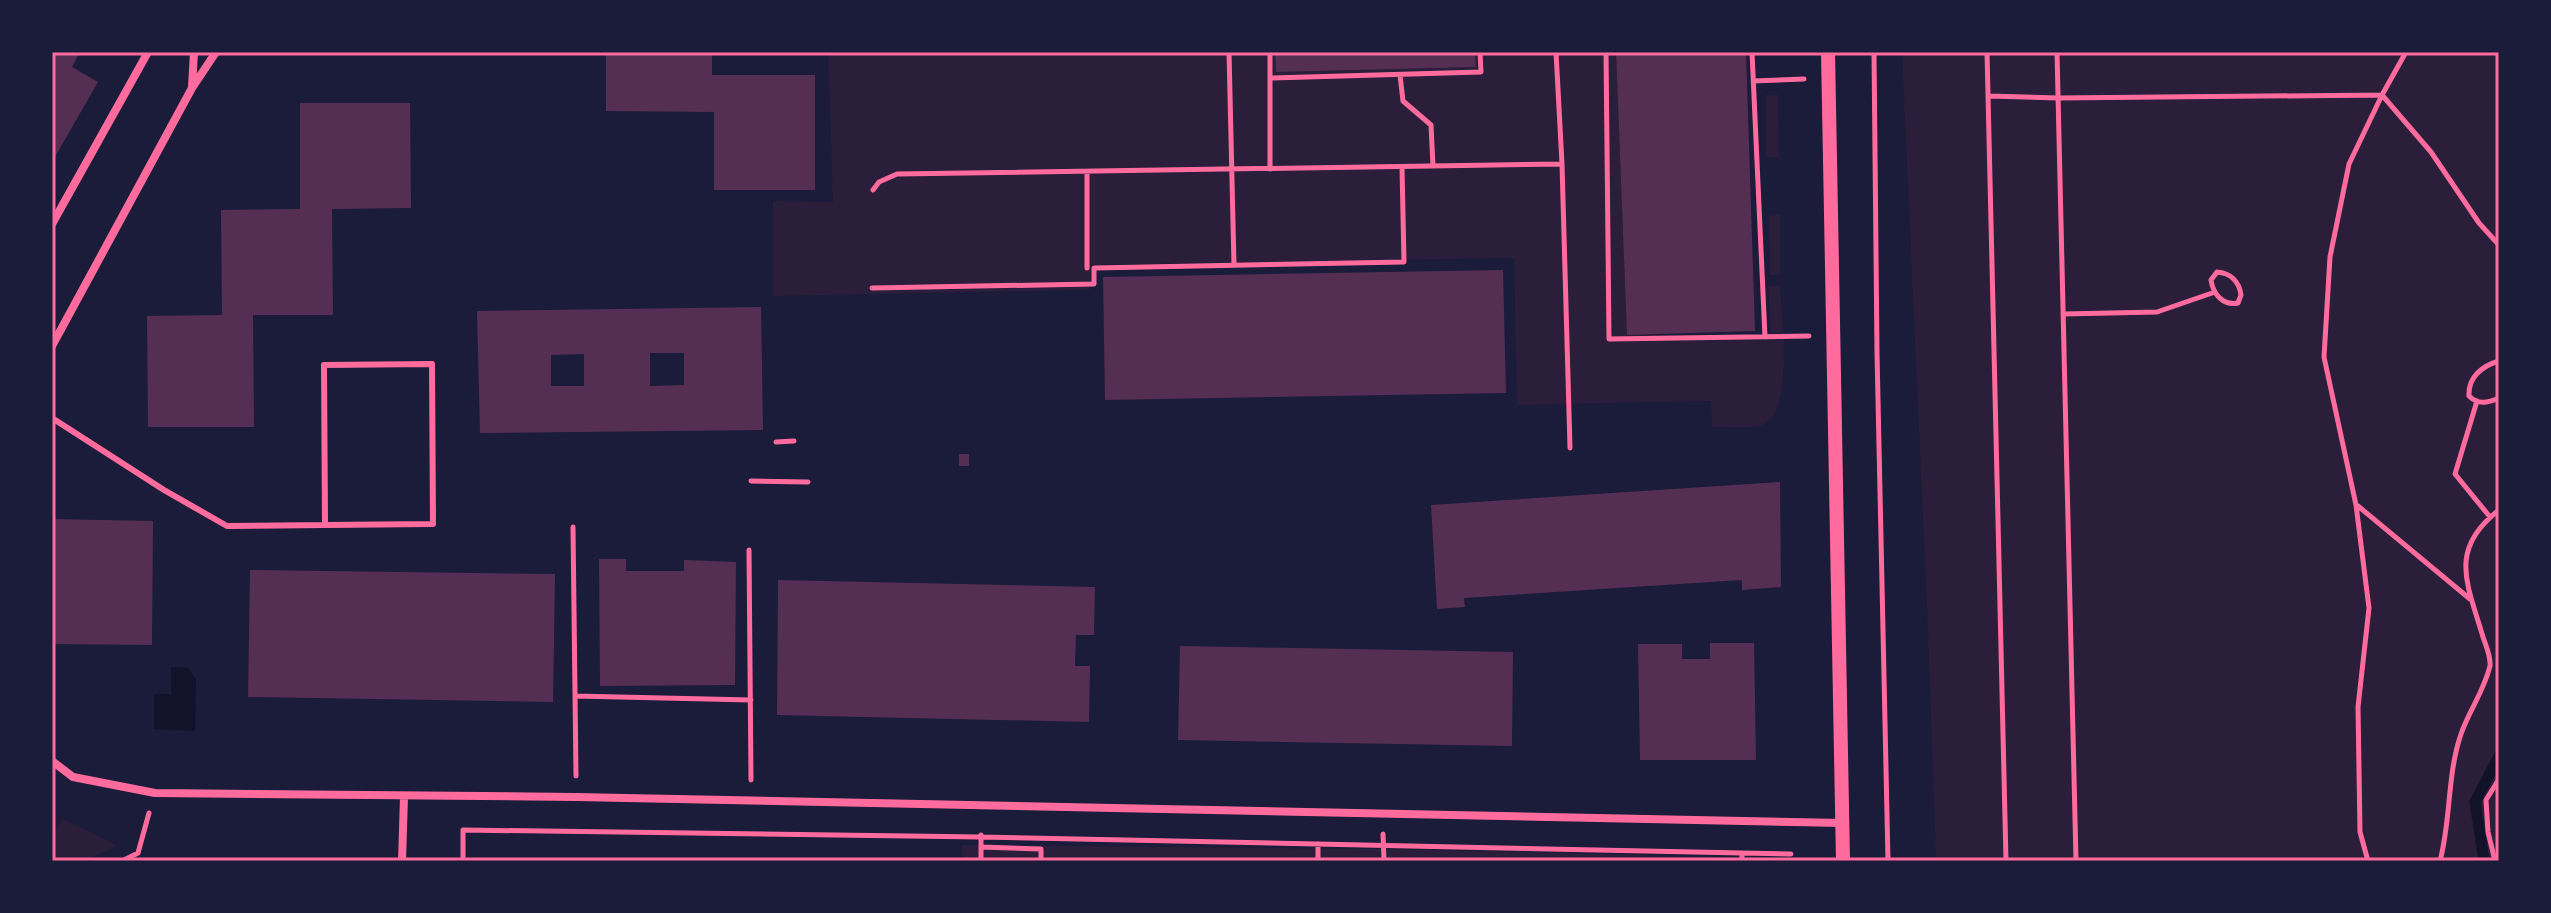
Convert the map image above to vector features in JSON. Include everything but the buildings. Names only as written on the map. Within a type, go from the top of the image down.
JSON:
[{"type":"street","points":[[52,224],[148,52]]},
{"type":"street","points":[[192,88],[194,52]]},
{"type":"street","points":[[52,346],[192,88],[216,52]]},
{"type":"street","points":[[1828,52],[1843,861]]},
{"type":"street","points":[[52,761],[73,777],[155,793],[576,797],[1843,823]]},
{"type":"street","points":[[402,861],[404,797]]},
{"type":"lane","points":[[52,418],[164,490],[227,526],[433,524],[432,364],[324,365],[325,525]]},
{"type":"path","points":[[1229,52],[1234,265]]},
{"type":"path","points":[[1270,52],[1270,169]]},
{"type":"path","points":[[1272,78],[1481,72],[1480,52]]},
{"type":"path","points":[[1556,52],[1570,448]]},
{"type":"path","points":[[1606,52],[1609,339],[1834,336]]},
{"type":"path","points":[[1752,52],[1765,337]]},
{"type":"path","points":[[1874,52],[1888,861]]},
{"type":"path","points":[[1987,52],[2006,861]]},
{"type":"path","points":[[2057,52],[2076,861]]},
{"type":"path","points":[[2368,861],[2360,832],[2358,707],[2369,608],[2356,505],[2324,357],[2330,257],[2349,164],[2406,52]]},
{"type":"path","points":[[1400,75],[1403,101],[1431,125],[1433,166]]},
{"type":"path","points":[[1753,81],[1828,78]]},
{"type":"path","points":[[1989,96],[2382,95],[2431,152],[2479,223],[2499,245]]},
{"type":"path","points":[[873,190],[879,182],[897,174],[1562,164]]},
{"type":"path","points":[[872,288],[1094,284],[1094,268],[1404,262],[1402,167]]},
{"type":"path","points":[[1087,172],[1087,268]]},
{"type":"path","points":[[2217,272],[2225,273],[2238,284],[2241,298],[2238,303],[2230,304],[2221,300],[2215,292],[2212,277],[2217,272]]},
{"type":"path","points":[[2063,314],[2157,312],[2215,292]]},
{"type":"path","points":[[2499,361],[2483,368],[2472,380],[2469,396],[2477,401],[2489,402],[2499,398]]},
{"type":"path","points":[[2477,401],[2455,474],[2490,517]]},
{"type":"path","points":[[776,442],[794,441]]},
{"type":"path","points":[[751,481],[808,482]]},
{"type":"path","points":[[2356,505],[2470,600]]},
{"type":"path","points":[[2440,861],[2446,836],[2451,778],[2461,734],[2480,696],[2491,662],[2470,600],[2466,558],[2471,538],[2499,510]]},
{"type":"path","points":[[573,527],[576,797]]},
{"type":"path","points":[[749,550],[751,801]]},
{"type":"path","points":[[2491,662],[2499,662]]},
{"type":"path","points":[[575,696],[751,700]]},
{"type":"path","points":[[2495,861],[2488,832],[2486,800],[2499,779]]},
{"type":"path","points":[[122,861],[138,853],[155,793]]},
{"type":"path","points":[[981,861],[982,806]]},
{"type":"path","points":[[463,861],[463,830],[1791,854]]},
{"type":"path","points":[[1318,844],[1318,861]]},
{"type":"path","points":[[1384,845],[1384,861]]},
{"type":"path","points":[[981,847],[1041,849],[1041,861]]},
{"type":"path","points":[[1742,853],[1742,861]]},
{"type":"shaded area","points":[[828,52],[1275,52],[1276,72],[1475,67],[1475,52],[1616,52],[1627,334],[1784,338],[1782,386],[1776,411],[1762,425],[1712,427],[1711,401],[1517,405],[1514,258],[1092,265],[1089,290],[773,296],[773,201],[833,202]]},
{"type":"shaded area","points":[[1902,52],[2499,52],[2499,861],[1936,861]]},
{"type":"shaded area","points":[[1766,95],[1778,95],[1779,157],[1766,157]]},
{"type":"shaded area","points":[[1769,215],[1780,215],[1780,275],[1770,275]]},
{"type":"shaded area","points":[[1780,285],[1783,333],[1771,333],[1768,286]]},
{"type":"shaded area","points":[[171,667],[188,668],[196,679],[195,731],[154,729],[154,694],[171,694]]},
{"type":"shaded area","points":[[62,819],[118,846],[82,861],[52,861],[52,838]]},
{"type":"shaded area","points":[[962,845],[1384,849],[1723,857],[1723,861],[962,861]]},
{"type":"waterway","points":[[2484,861],[2475,802],[2499,756]]}]
